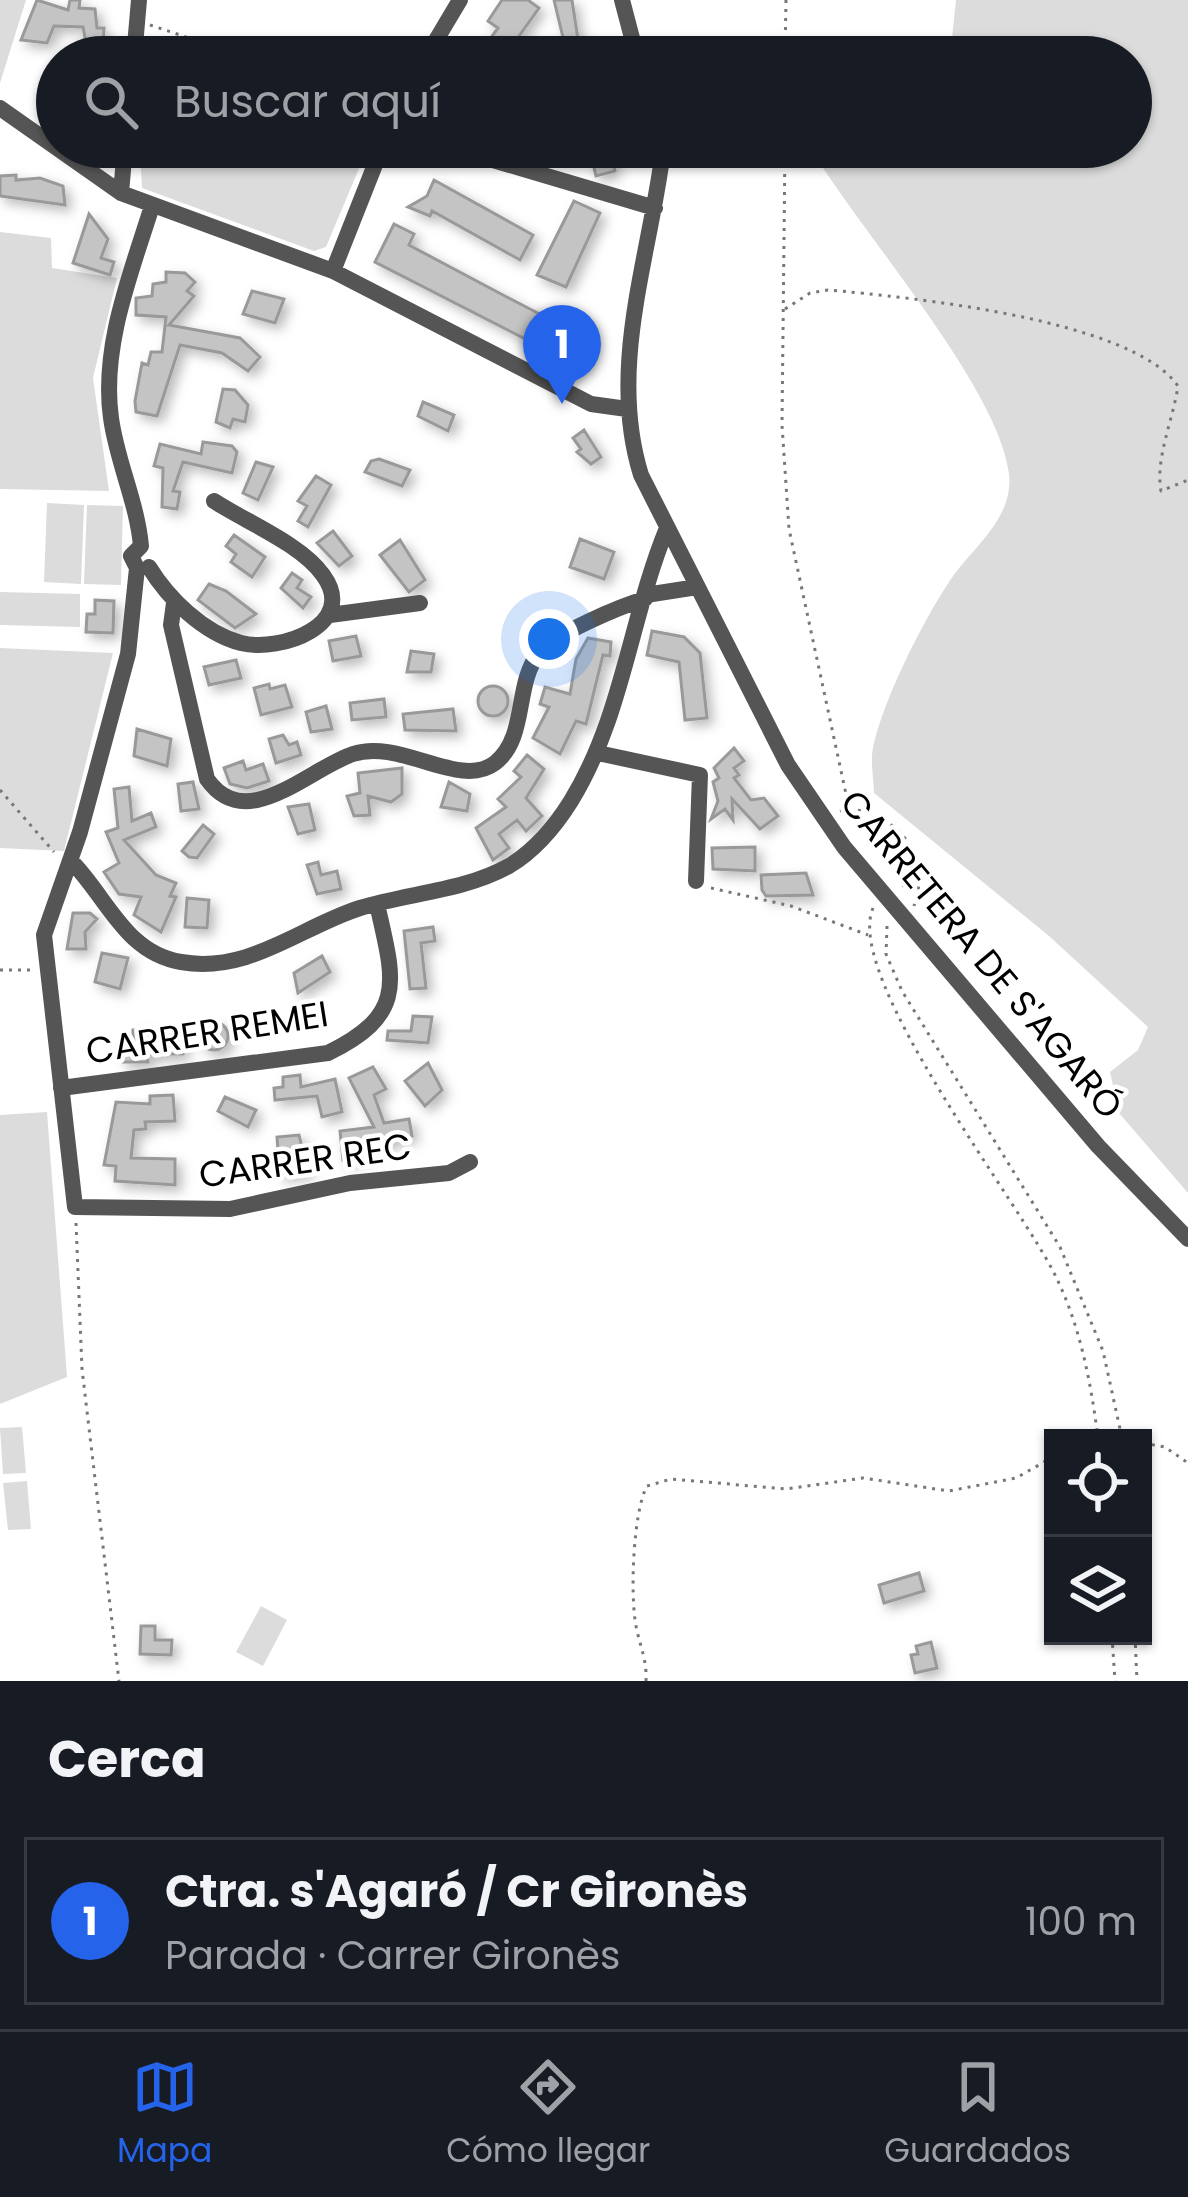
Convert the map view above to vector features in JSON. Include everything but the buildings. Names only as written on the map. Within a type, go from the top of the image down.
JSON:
[{"type":"street","points":[[136,36],[139,0]]},
{"type":"street","points":[[439,36],[460,0]]},
{"type":"street","points":[[622,0],[632,36]]},
{"type":"street","points":[[2,112],[36,135]]},
{"type":"street","points":[[84,168],[121,193],[152,206],[333,271],[591,404],[627,409]]},
{"type":"street","points":[[121,193],[123,168]]},
{"type":"street","points":[[333,271],[374,168]]},
{"type":"street","points":[[520,168],[655,208]]},
{"type":"street","name":"CARRETERA DE S'AGARÓ","points":[[658,168],[655,208],[635,299],[627,409],[641,475],[788,766],[823,817],[1098,1146],[1188,1239]]},
{"type":"street","points":[[152,206],[117,325],[110,375],[111,418],[140,521],[141,546],[130,556],[174,603],[241,643],[308,635],[330,615],[419,603]]},
{"type":"street","points":[[214,501],[321,571],[334,594],[330,615]]},
{"type":"street","points":[[69,864],[145,950],[181,962],[229,962],[265,952],[376,904],[480,879],[512,865],[542,839],[598,754],[667,527]]},
{"type":"street","points":[[652,566],[685,563]]},
{"type":"street","points":[[672,589],[685,563]]},
{"type":"street","points":[[75,1207],[44,970],[44,935],[69,864],[128,654],[143,567]]},
{"type":"street","points":[[174,603],[171,625],[207,778],[218,794],[236,801],[257,801],[353,754],[378,749],[475,772],[491,766],[513,736],[539,652],[552,641],[646,597],[698,587]]},
{"type":"street","points":[[598,754],[700,775],[696,881]]},
{"type":"street","name":"CARRER REMEI","points":[[61,1088],[328,1053],[362,1036],[385,1012],[393,977],[376,904]]},
{"type":"street","name":"CARRER REC","points":[[75,1207],[230,1209],[350,1183],[449,1173],[470,1162]]},
{"type":"path","points":[[785,36],[786,0]]},
{"type":"path","points":[[137,20],[184,36]]},
{"type":"path","points":[[784,168],[782,425],[789,529],[849,808],[904,872],[901,899]]},
{"type":"path","points":[[783,311],[810,293],[828,290],[1045,319],[1094,337],[1154,365],[1178,386],[1169,439],[1157,470],[1161,491],[1188,480]]},
{"type":"path","points":[[0,790],[69,864]]},
{"type":"path","points":[[823,817],[849,808],[880,817],[916,855],[921,876],[910,926]]},
{"type":"path","points":[[696,881],[752,901],[791,906],[869,936]]},
{"type":"path","points":[[880,890],[869,916],[869,936],[922,1060],[1058,1280],[1081,1342],[1096,1429]]},
{"type":"path","points":[[887,924],[886,954],[902,991],[1060,1247],[1102,1351],[1121,1429]]},
{"type":"path","points":[[0,970],[44,970]]},
{"type":"path","points":[[75,1207],[82,1369],[119,1681]]},
{"type":"path","points":[[1152,1445],[1166,1447],[1188,1462]]},
{"type":"path","points":[[646,1681],[647,1650],[636,1627],[635,1550],[638,1503],[647,1486],[671,1478],[787,1490],[863,1478],[949,1492],[1016,1478],[1044,1462]]},
{"type":"path","points":[[1113,1645],[1115,1681]]},
{"type":"path","points":[[1135,1645],[1137,1681]]},
{"type":"shaded area","points":[[0,0],[26,0],[0,83]]},
{"type":"shaded area","points":[[956,0],[1188,0],[1188,1193],[1119,1113],[1110,1072],[1138,1050],[1148,1027],[1049,936],[874,793],[873,748],[894,686],[939,598],[998,519],[1009,490],[1009,474],[1000,438],[954,354],[824,168],[1152,168],[1152,36],[952,36]]},
{"type":"shaded area","points":[[141,168],[359,168],[326,247],[314,251],[142,188]]},
{"type":"shaded area","points":[[0,232],[51,238],[52,268],[117,278],[93,378],[109,491],[0,489]]},
{"type":"shaded area","points":[[47,503],[84,505],[81,584],[44,582]]},
{"type":"shaded area","points":[[87,505],[123,506],[121,585],[84,584]]},
{"type":"shaded area","points":[[0,592],[80,594],[80,627],[0,625]]},
{"type":"shaded area","points":[[0,648],[113,653],[64,851],[0,848]]},
{"type":"shaded area","points":[[47,1112],[67,1377],[0,1404],[0,1115]]},
{"type":"shaded area","points":[[22,1427],[26,1473],[3,1474],[0,1428]]},
{"type":"shaded area","points":[[27,1481],[31,1529],[8,1530],[3,1483]]},
{"type":"shaded area","points":[[261,1606],[287,1620],[263,1666],[236,1652]]},
{"type":"place","name":"Ctra. s'Agaró / Cr Gironès","points":[[562,404]]}]
